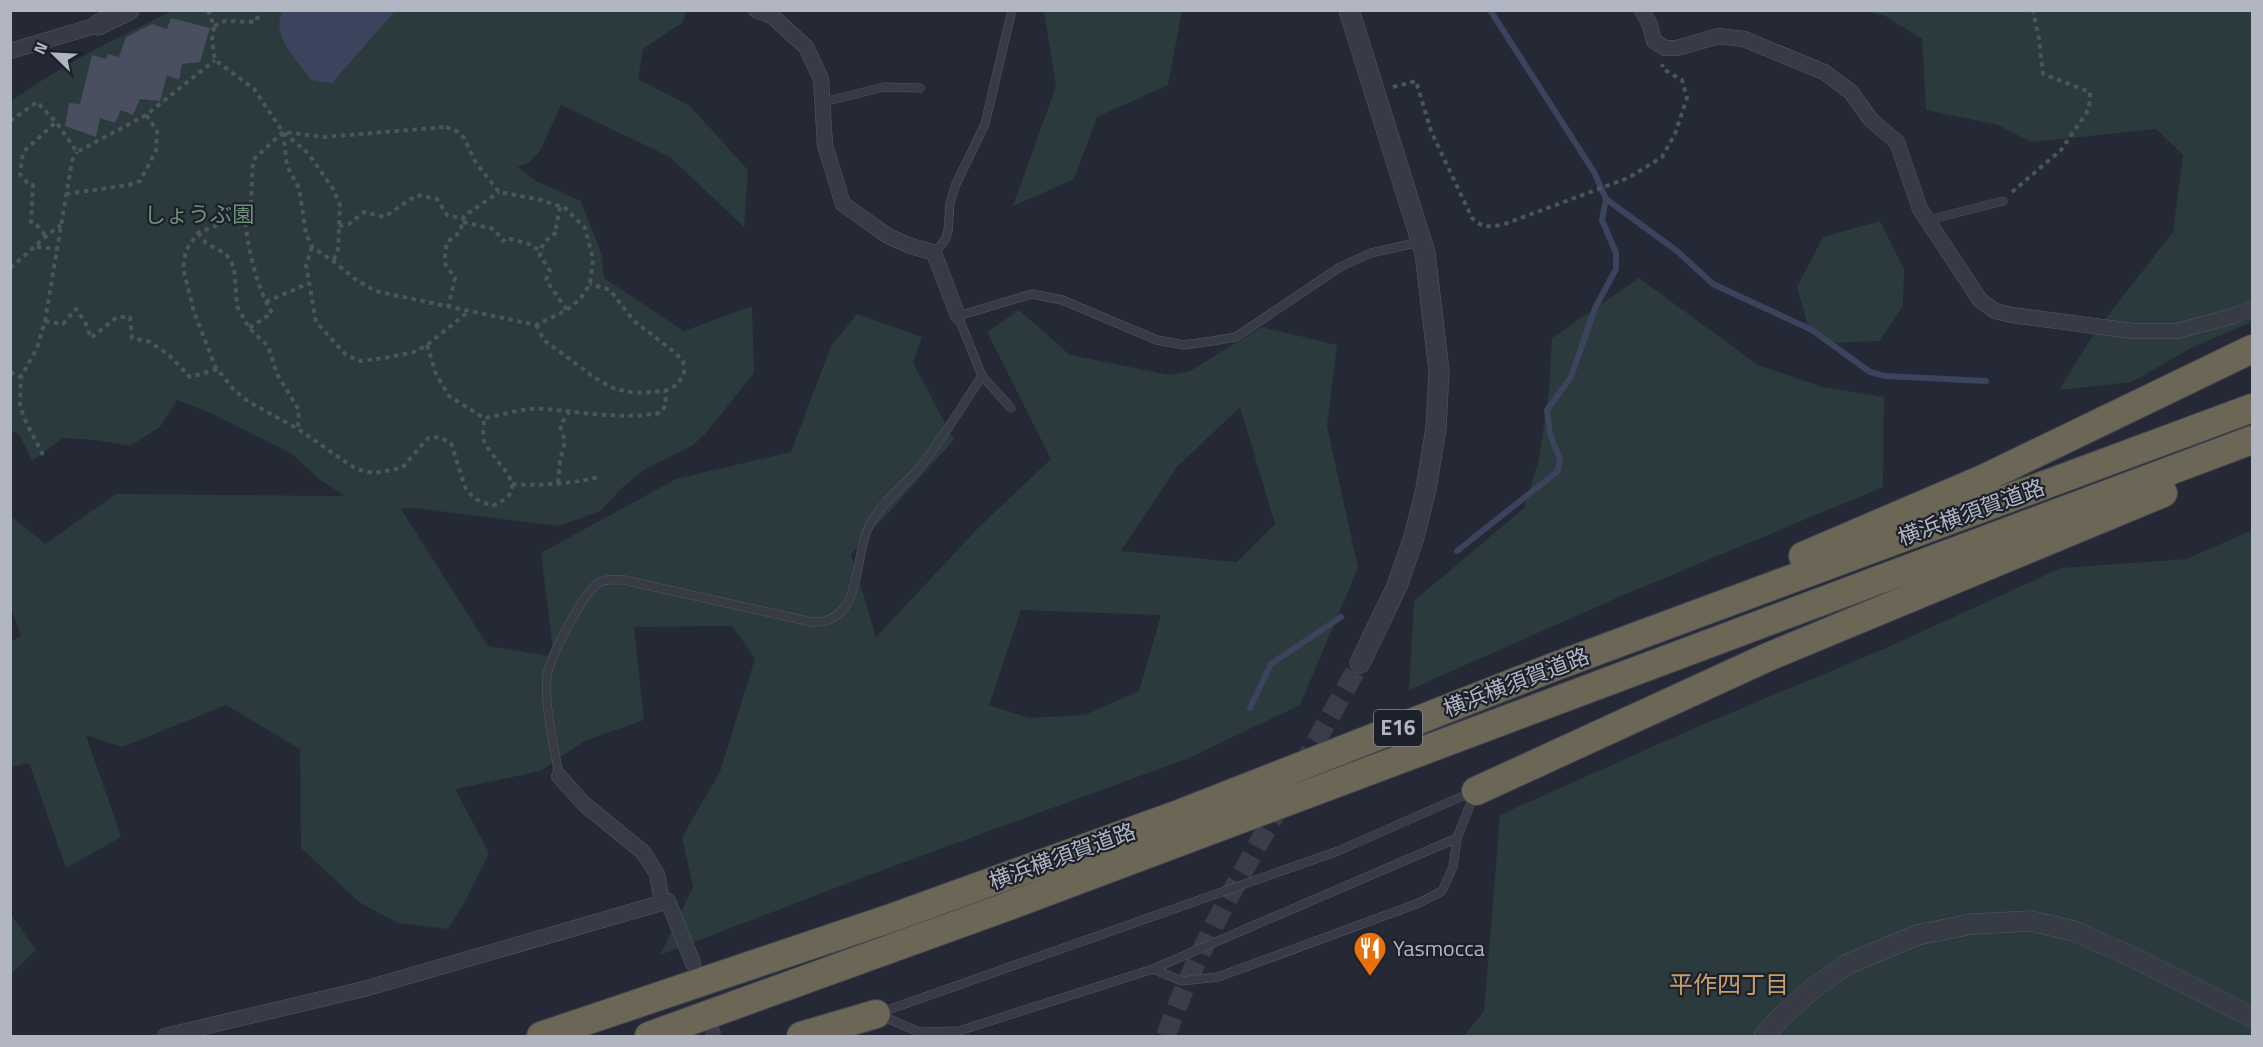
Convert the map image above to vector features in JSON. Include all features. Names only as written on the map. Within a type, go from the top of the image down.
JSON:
[{"type":"highway","points":[[1551,668],[1771,569],[1985,478],[2253,349]]},
{"type":"highway","name":"横浜横須賀道路","points":[[541,1036],[894,918],[1146,826],[1551,668],[2253,408]]},
{"type":"highway","name":"横浜横須賀道路","points":[[649,1036],[1006,907],[2253,440]]},
{"type":"highway","points":[[1476,791],[1768,657],[2253,453]]},
{"type":"highway","points":[[801,1036],[876,1014]]},
{"type":"street","points":[[10,51],[98,24],[129,10]]},
{"type":"street","points":[[756,10],[772,16],[806,47],[821,79],[825,145],[843,204],[888,236],[934,253],[958,316]]},
{"type":"street","points":[[1349,10],[1425,253],[1439,371],[1436,428],[1426,489],[1414,537],[1397,586],[1360,663]]},
{"type":"street","points":[[1642,10],[1650,25],[1654,41],[1665,48],[1677,48],[1719,36],[1744,39],[1824,72],[1851,92],[1871,120],[1897,141],[1920,208],[1980,300],[1995,311],[2132,331],[2177,331],[2233,316],[2253,308]]},
{"type":"street","points":[[559,776],[584,804],[643,852],[657,874],[662,903]]},
{"type":"street","points":[[165,1036],[364,989],[668,901],[693,963]]},
{"type":"street","points":[[1764,1036],[1780,1017],[1812,989],[1848,964],[1917,935],[1972,924],[2031,921],[2074,931],[2139,960],[2253,1017]]},
{"type":"lane","points":[[934,253],[945,240],[948,231],[950,203],[956,184],[986,124],[1012,10]]},
{"type":"lane","points":[[823,102],[884,87],[920,88]]},
{"type":"lane","points":[[1928,220],[2003,201]]},
{"type":"lane","points":[[1011,408],[982,376],[958,316],[1032,294],[1062,300],[1157,340],[1184,345],[1212,341],[1236,337],[1340,267],[1371,252],[1422,242]]},
{"type":"lane","points":[[559,776],[547,691],[549,664],[582,602],[599,582],[611,579],[624,580],[825,623],[836,617],[848,605],[854,587],[860,549],[870,525],[882,507],[919,468],[982,376]]},
{"type":"lane","points":[[1153,969],[1182,981],[1218,977],[1419,903],[1442,891],[1453,867],[1456,838],[1476,791]]},
{"type":"lane","points":[[876,1014],[1338,851],[1476,791]]},
{"type":"lane","points":[[876,1014],[919,1032],[959,1031],[1153,969],[1456,838]]},
{"type":"path","points":[[208,10],[214,26],[212,40],[215,60],[254,89],[283,132],[308,153],[333,189],[340,205],[338,250],[333,261]]},
{"type":"path","points":[[214,26],[225,21],[256,22],[260,10]]},
{"type":"path","points":[[2003,201],[2061,150],[2089,109],[2090,92],[2043,74],[2033,10]]},
{"type":"path","points":[[2172,10],[2184,10]]},
{"type":"path","points":[[1375,92],[1416,81],[1431,131],[1472,218],[1478,224],[1486,227],[1502,225],[1628,178],[1662,157],[1675,134],[1687,98],[1682,80],[1663,69],[1659,45]]},
{"type":"path","points":[[43,455],[20,405],[21,377],[37,348],[45,321],[72,161],[77,152],[146,115],[215,60]]},
{"type":"path","points":[[10,121],[37,102],[56,122],[77,152]]},
{"type":"path","points":[[66,194],[129,185],[140,181],[156,151],[158,131],[146,115]]},
{"type":"path","points":[[45,235],[35,223],[30,222],[33,185],[29,185],[20,174],[23,152],[56,122]]},
{"type":"path","points":[[249,327],[272,313],[266,302],[247,241],[244,214],[251,202],[253,160],[283,132],[324,137],[446,127],[458,132],[464,138],[476,163],[499,192],[560,206],[585,228],[593,259],[590,284],[581,298],[567,310],[536,326],[375,291],[312,247],[306,234],[299,188],[287,166],[283,132]]},
{"type":"path","points":[[448,308],[455,278],[444,262],[447,242],[460,232],[464,216],[499,192]]},
{"type":"path","points":[[339,226],[349,224],[364,212],[384,217],[417,195],[437,199],[447,215],[494,229],[503,242],[507,238],[541,249]]},
{"type":"path","points":[[560,206],[556,227],[558,231],[543,243],[540,256],[550,271],[546,280],[567,310]]},
{"type":"path","points":[[244,214],[198,233],[186,250],[183,268],[206,347],[218,369],[234,390],[249,402],[298,429],[356,469],[373,473],[402,468],[428,438],[439,437],[451,443],[466,490],[476,499],[492,506],[506,500],[512,492],[512,484],[508,473],[485,444],[484,418]]},
{"type":"path","points":[[10,268],[36,246],[45,235],[61,225]]},
{"type":"path","points":[[198,233],[206,243],[226,254],[234,267],[234,293],[237,306],[249,327],[268,346],[277,374],[299,410],[298,429]]},
{"type":"path","points":[[36,246],[57,249]]},
{"type":"path","points":[[312,247],[306,265],[316,322],[346,356],[360,361],[414,352],[427,345],[468,312]]},
{"type":"path","points":[[266,302],[309,283]]},
{"type":"path","points":[[536,326],[544,340],[595,378],[615,389],[636,393],[665,391],[677,385],[684,373],[683,361],[634,321],[610,290],[590,284]]},
{"type":"path","points":[[45,321],[63,324],[76,309],[85,322],[91,338],[117,318],[130,317],[132,339],[150,342],[169,355],[190,377],[218,369]]},
{"type":"path","points":[[427,345],[436,374],[449,396],[484,418],[542,408],[618,417],[640,417],[660,413],[666,405],[665,391]]},
{"type":"path","points":[[10,372],[21,377]]},
{"type":"path","points":[[558,483],[565,441],[560,426],[569,412]]},
{"type":"path","points":[[512,484],[545,486],[558,483],[570,484],[599,477]]},
{"type":"green space","name":"しょうぶ園","points":[[172,11],[686,11],[683,22],[643,49],[638,79],[690,106],[748,170],[744,227],[670,157],[561,105],[540,151],[529,163],[517,167],[536,181],[581,201],[602,255],[604,278],[684,331],[752,306],[754,373],[705,434],[692,446],[644,470],[624,486],[600,511],[559,526],[414,508],[401,509],[488,646],[554,657],[541,553],[676,479],[791,452],[831,346],[857,314],[922,337],[913,363],[954,440],[851,554],[876,637],[979,527],[1051,459],[987,332],[1019,310],[1070,355],[1169,375],[1190,371],[1262,327],[1337,345],[1327,426],[1358,568],[1300,705],[1189,758],[864,877],[660,955],[693,887],[682,837],[720,772],[755,658],[732,626],[634,627],[644,720],[584,741],[541,771],[455,789],[489,853],[466,900],[448,929],[398,923],[359,902],[301,848],[300,749],[226,705],[122,747],[86,735],[121,837],[66,868],[29,763],[11,767],[11,641],[21,636],[11,609],[11,516],[45,544],[116,494],[345,496],[320,480],[292,454],[206,411],[177,400],[160,427],[130,446],[96,440],[63,438],[32,461],[19,434],[11,430],[10,102],[69,64]],"holes":[[[1240,407],[1275,524],[1237,562],[1121,551],[1177,467]],[[1021,610],[1161,615],[1139,691],[1085,715],[1029,718],[989,705]]]},
{"type":"green space","points":[[1044,11],[1182,11],[1168,85],[1097,117],[1074,179],[1013,206],[1056,86]]},
{"type":"green space","points":[[1865,11],[2252,11],[2252,322],[2193,347],[2132,382],[2059,390],[2095,332],[2173,232],[2183,155],[2156,129],[2031,142],[1998,125],[1926,110],[1922,39],[1885,16]]},
{"type":"green space","points":[[1880,221],[1904,269],[1903,306],[1879,341],[1829,343],[1808,326],[1797,287],[1823,237]]},
{"type":"green space","points":[[1639,278],[1758,365],[1823,387],[1884,397],[1883,487],[1619,597],[1409,690],[1414,601],[1524,508],[1539,460],[1549,390],[1552,338]]},
{"type":"green space","points":[[2252,530],[2252,1036],[1464,1036],[1484,1011],[1500,815],[1699,726],[1884,649],[2061,568],[2187,559]]},
{"type":"green space","points":[[10,913],[36,950],[11,974],[10,974]]},
{"type":"water","points":[[283,10],[395,11],[332,83],[311,80],[293,56],[282,38],[280,29]]},
{"type":"building","points":[[171,18],[210,28],[200,62],[182,64],[179,80],[167,75],[160,101],[140,99],[133,115],[121,110],[115,123],[100,118],[96,137],[65,126],[69,103],[80,104],[92,55],[106,59],[108,54],[119,57],[126,37],[152,24],[167,29]]},
{"type":"waterway","points":[[1490,10],[1594,172],[1606,199],[1677,251],[1713,284],[1812,330],[1870,372],[1885,376],[1986,381]]},
{"type":"waterway","points":[[1457,551],[1558,471],[1560,459],[1550,434],[1547,410],[1571,377],[1595,308],[1616,269],[1616,253],[1602,220],[1606,199]]},
{"type":"waterway","points":[[1250,708],[1271,664],[1341,617]]},
{"type":"tunnel","points":[[1301,768],[1360,663]]},
{"type":"tunnel","points":[[1166,1036],[1204,946],[1282,802]]},
{"type":"tunnel","points":[[698,979],[714,1036]]},
{"type":"place","name":"Yasmocca","points":[[1370,977]]},
{"type":"district","name":"平作四丁目","points":[[1729,985]]}]
